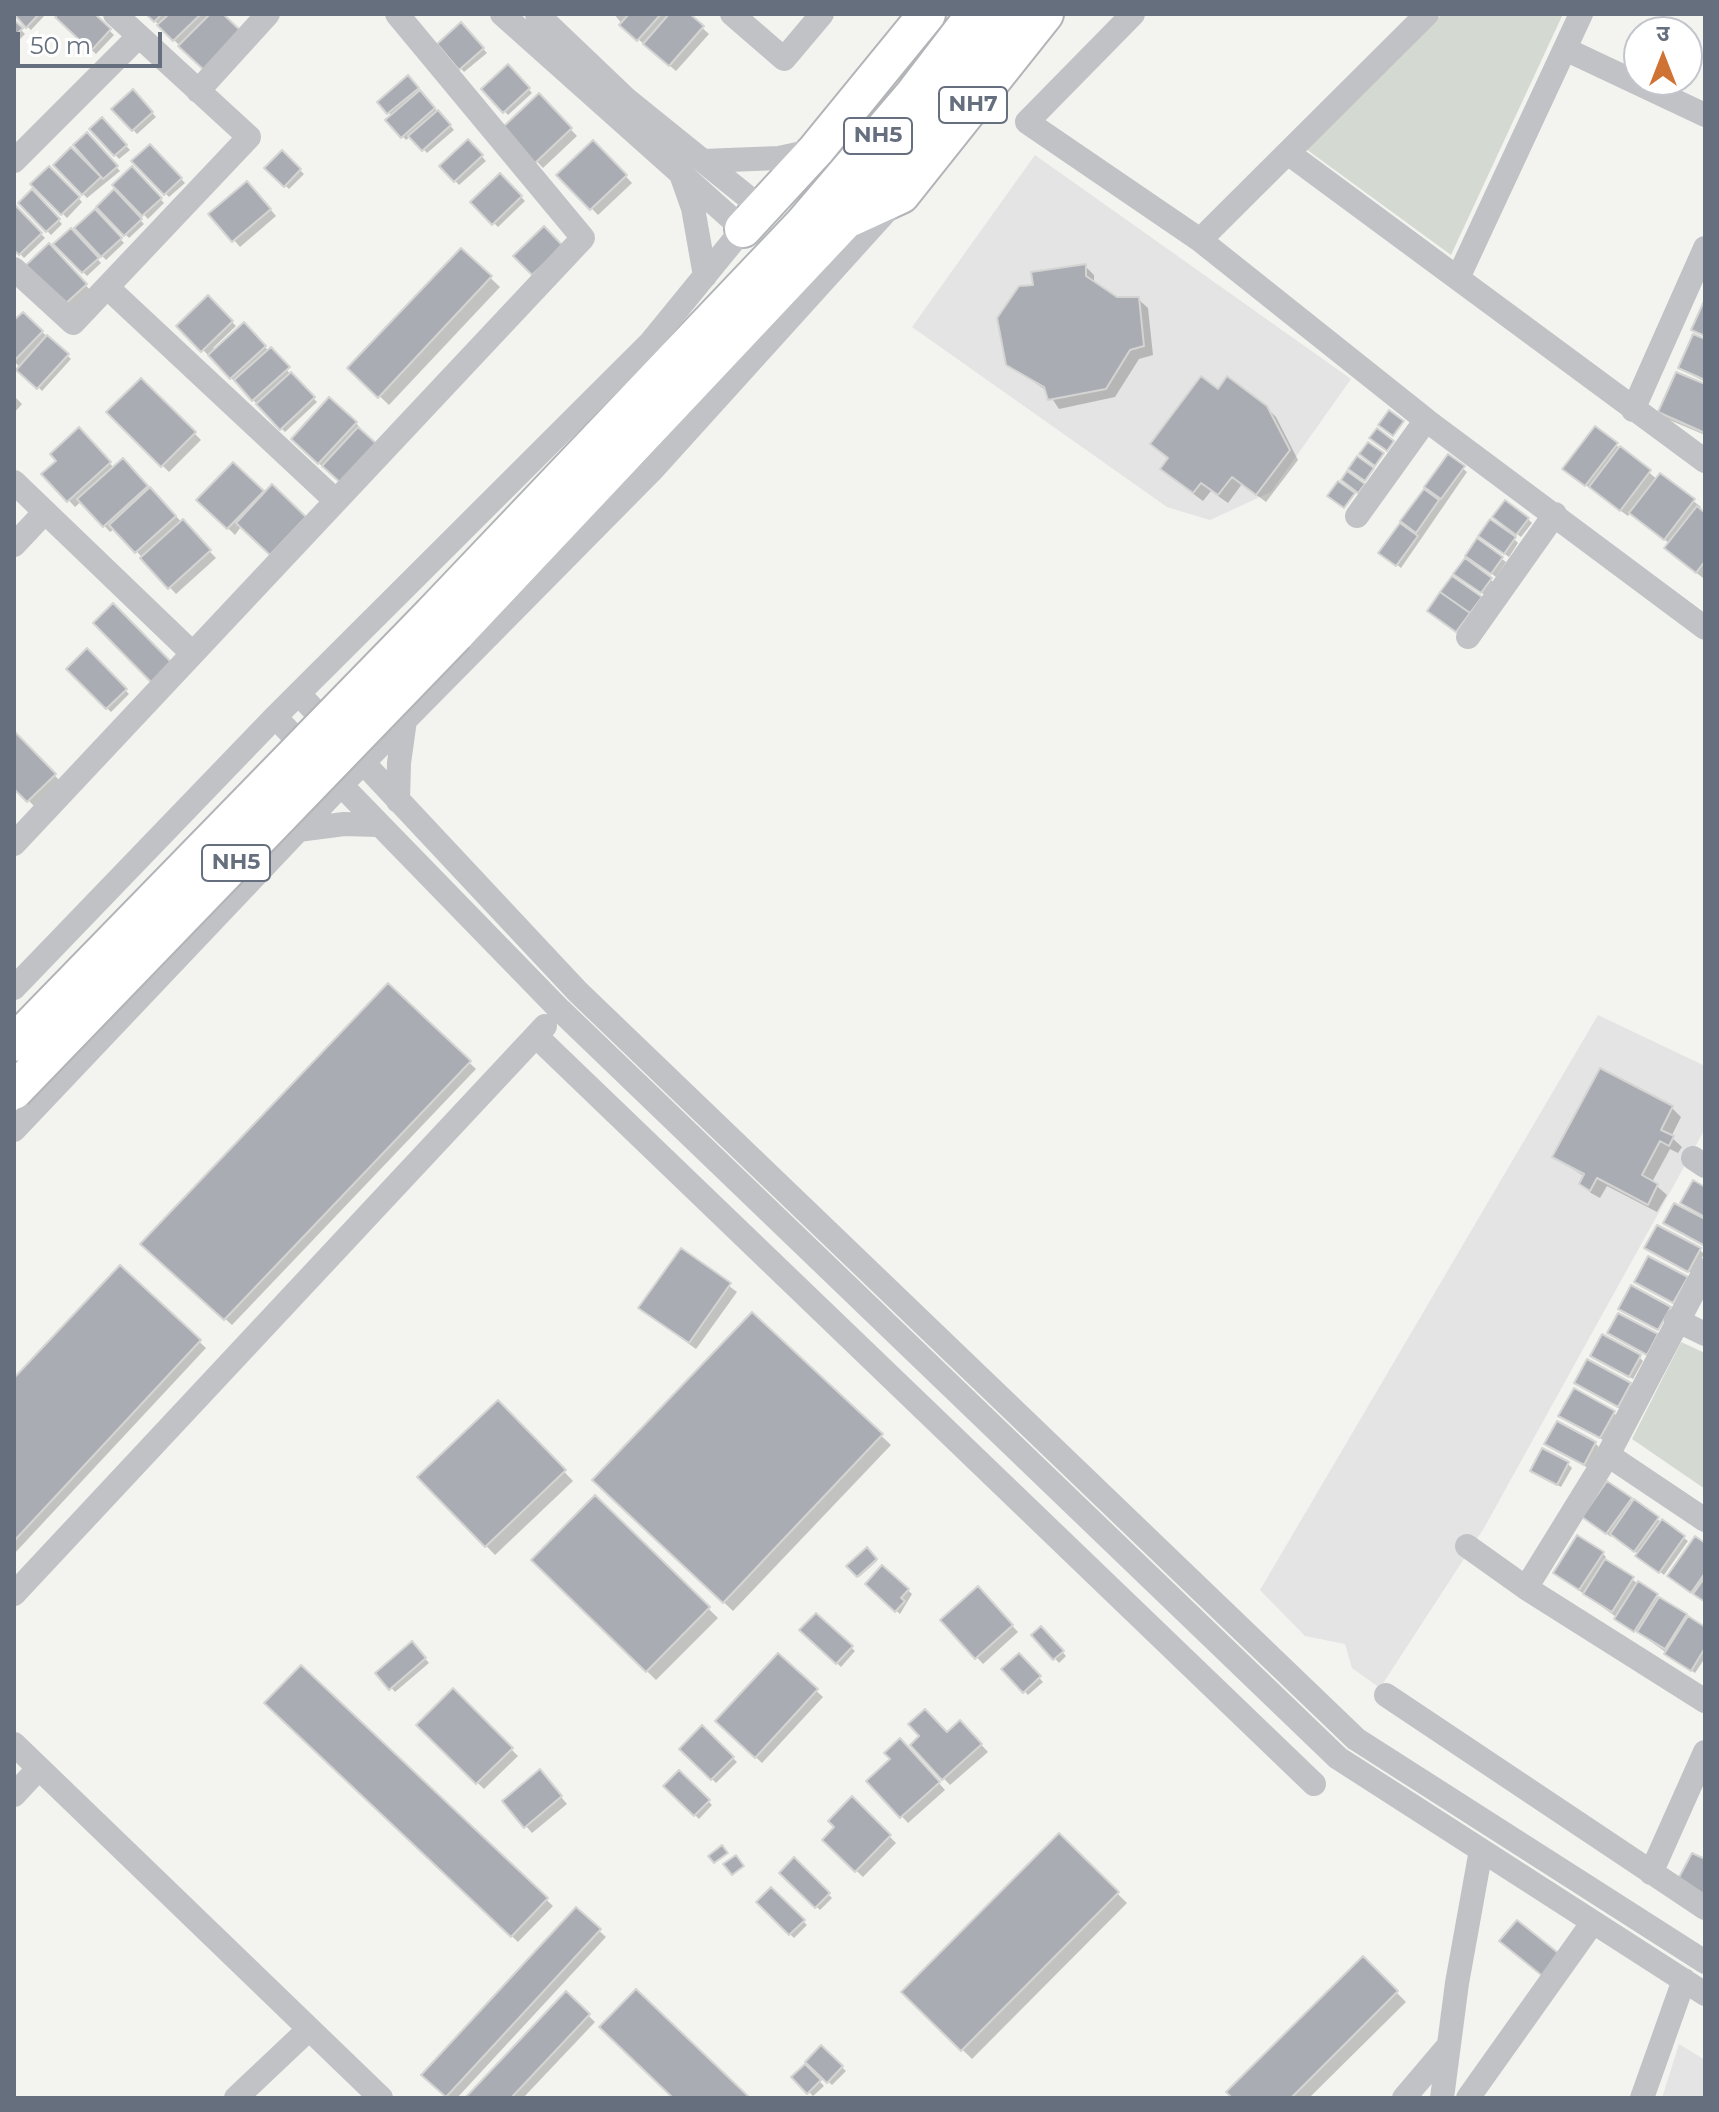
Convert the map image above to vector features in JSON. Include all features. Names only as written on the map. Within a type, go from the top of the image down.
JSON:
[{"type":"highway","points":[[752,218],[816,150],[927,14]]},
{"type":"highway","name":"NH5","points":[[14,1091],[444,624],[803,224],[913,95],[975,14]]},
{"type":"highway","name":"NH5","points":[[14,1043],[444,624],[546,556],[846,220],[1012,14]]},
{"type":"highway","name":"NH7","points":[[846,220],[901,195],[1045,14]]},
{"type":"street","points":[[14,269],[73,323],[249,137],[115,14]]},
{"type":"street","points":[[198,91],[268,14]]},
{"type":"street","points":[[14,844],[583,238],[397,14]]},
{"type":"street","points":[[502,14],[682,176],[752,218]]},
{"type":"street","points":[[537,14],[625,98],[703,161],[752,218]]},
{"type":"street","points":[[732,14],[784,59],[822,14]]},
{"type":"street","points":[[1133,14],[1027,122],[1200,240],[1426,420],[1705,628]]},
{"type":"street","points":[[1200,240],[1427,14]]},
{"type":"street","points":[[1458,278],[1581,14]]},
{"type":"street","points":[[14,161],[139,36]]},
{"type":"street","points":[[1565,49],[1705,115]]},
{"type":"street","points":[[703,161],[779,158],[816,150]]},
{"type":"street","points":[[1288,153],[1705,461]]},
{"type":"street","points":[[682,176],[693,208],[705,276]]},
{"type":"street","points":[[14,1130],[405,720],[546,556],[664,456],[901,195]]},
{"type":"street","points":[[14,988],[275,717],[650,343],[752,218]]},
{"type":"street","points":[[1633,410],[1705,248]]},
{"type":"street","points":[[107,287],[335,500]]},
{"type":"street","points":[[1357,516],[1426,420]]},
{"type":"street","points":[[14,482],[192,653]]},
{"type":"street","points":[[14,545],[45,512]]},
{"type":"street","points":[[1468,637],[1555,514]]},
{"type":"street","points":[[299,694],[578,992],[1356,1739],[1705,1962]]},
{"type":"street","points":[[275,717],[560,1010],[1338,1758],[1705,1994]]},
{"type":"street","points":[[398,801],[405,720]]},
{"type":"street","points":[[298,830],[344,824],[377,825]]},
{"type":"street","points":[[14,1594],[578,992]]},
{"type":"street","points":[[536,1036],[1314,1784]]},
{"type":"street","points":[[1526,1588],[1608,1455],[1676,1320],[1705,1270]]},
{"type":"street","points":[[1676,1320],[1705,1334]]},
{"type":"street","points":[[1608,1455],[1705,1520]]},
{"type":"street","points":[[1467,1546],[1526,1588],[1705,1701]]},
{"type":"street","points":[[1386,1695],[1705,1908]]},
{"type":"street","points":[[14,1744],[381,2098]]},
{"type":"street","points":[[1651,1873],[1705,1752]]},
{"type":"street","points":[[14,1795],[39,1768]]},
{"type":"street","points":[[1442,2098],[1481,1850]]},
{"type":"street","points":[[1468,2098],[1593,1922]]},
{"type":"street","points":[[1642,2098],[1684,1980]]},
{"type":"street","points":[[236,2098],[308,2030]]},
{"type":"street","points":[[1404,2098],[1449,2045]]},
{"type":"shaded area","points":[[1442,14],[1563,14],[1451,255],[1306,149]]},
{"type":"shaded area","points":[[1035,155],[1351,379],[1271,492],[1210,520],[1167,507],[912,327]]},
{"type":"shaded area","points":[[1598,1015],[1705,1066],[1705,1129],[1484,1528],[1380,1688],[1352,1668],[1345,1644],[1305,1636],[1260,1590]]},
{"type":"shaded area","points":[[1681,1342],[1705,1353],[1705,1489],[1632,1439]]},
{"type":"shaded area","points":[[1679,2044],[1705,2060],[1705,2098],[1662,2098]]},
{"type":"building","points":[[14,14],[39,14],[26,28]]},
{"type":"building","points":[[58,14],[95,14],[111,29],[91,51],[55,17]]},
{"type":"building","points":[[146,14],[162,14],[154,22]]},
{"type":"building","points":[[169,14],[201,14],[173,41],[157,25]]},
{"type":"building","points":[[210,14],[223,14],[243,33],[205,71],[178,46]]},
{"type":"building","points":[[629,14],[661,14],[637,41],[619,25]]},
{"type":"building","points":[[669,14],[690,14],[704,26],[669,66],[643,44]]},
{"type":"building","points":[[14,20],[23,28],[14,37]]},
{"type":"building","points":[[461,22],[484,48],[459,70],[437,44]]},
{"type":"building","points":[[508,64],[530,88],[503,113],[481,89]]},
{"type":"building","points":[[408,75],[419,88],[387,114],[377,102]]},
{"type":"building","points":[[133,89],[153,112],[132,131],[111,109]]},
{"type":"building","points":[[420,90],[435,108],[401,138],[385,120]]},
{"type":"building","points":[[539,93],[572,128],[535,163],[502,128]]},
{"type":"building","points":[[438,110],[451,125],[422,151],[408,136]]},
{"type":"building","points":[[102,117],[127,145],[114,156],[89,129]]},
{"type":"building","points":[[87,132],[118,166],[103,179],[73,145]]},
{"type":"building","points":[[468,139],[483,155],[454,182],[439,166]]},
{"type":"building","points":[[593,140],[627,175],[590,210],[556,175]]},
{"type":"building","points":[[150,144],[182,178],[164,195],[131,161]]},
{"type":"building","points":[[71,147],[101,177],[82,195],[53,165]]},
{"type":"building","points":[[282,150],[301,169],[284,187],[264,168]]},
{"type":"building","points":[[49,166],[80,197],[61,215],[30,184]]},
{"type":"building","points":[[132,166],[162,198],[142,216],[112,185]]},
{"type":"building","points":[[500,173],[522,196],[492,225],[470,202]]},
{"type":"building","points":[[247,181],[271,209],[232,242],[208,214]]},
{"type":"building","points":[[32,189],[60,219],[46,232],[18,203]]},
{"type":"building","points":[[114,189],[142,219],[124,236],[96,207]]},
{"type":"building","points":[[14,204],[42,233],[19,255],[14,250]]},
{"type":"building","points":[[95,209],[122,238],[101,257],[74,228]]},
{"type":"building","points":[[544,226],[563,246],[532,275],[513,256]]},
{"type":"building","points":[[71,228],[99,258],[82,273],[53,244]]},
{"type":"building","points":[[49,243],[87,284],[64,305],[26,265]]},
{"type":"building","points":[[461,248],[492,276],[378,398],[347,368]]},
{"type":"building","points":[[1086,264],[1086,276],[1117,297],[1139,297],[1144,346],[1130,350],[1106,389],[1048,400],[1044,387],[1006,365],[997,318],[1019,286],[1033,285],[1031,272]]},
{"type":"building","points":[[208,295],[233,321],[201,352],[176,326]]},
{"type":"building","points":[[1705,299],[1705,336],[1691,330]]},
{"type":"building","points":[[23,312],[43,331],[14,361],[14,320]]},
{"type":"building","points":[[244,322],[266,346],[230,379],[208,355]]},
{"type":"building","points":[[1693,334],[1705,339],[1705,380],[1678,368]]},
{"type":"building","points":[[47,335],[69,354],[37,389],[16,370]]},
{"type":"building","points":[[271,347],[290,367],[252,401],[234,380]]},
{"type":"building","points":[[291,372],[315,397],[280,430],[256,404]]},
{"type":"building","points":[[1676,372],[1705,384],[1705,433],[1658,412]]},
{"type":"building","points":[[1201,376],[1218,389],[1227,376],[1267,406],[1290,450],[1256,495],[1232,477],[1218,495],[1201,483],[1193,493],[1160,469],[1168,458],[1150,444]]},
{"type":"building","points":[[141,378],[196,432],[161,467],[106,412]]},
{"type":"building","points":[[329,397],[357,422],[318,464],[291,439]]},
{"type":"building","points":[[1389,410],[1404,421],[1393,436],[1378,425]]},
{"type":"building","points":[[1595,426],[1618,443],[1585,486],[1562,469]]},
{"type":"building","points":[[79,427],[111,462],[67,502],[41,474],[56,461],[50,454]]},
{"type":"building","points":[[358,427],[379,446],[343,485],[322,466]]},
{"type":"building","points":[[1377,428],[1394,441],[1387,451],[1369,438]]},
{"type":"building","points":[[1368,442],[1384,453],[1375,466],[1359,454]]},
{"type":"building","points":[[1620,446],[1651,470],[1620,511],[1589,487]]},
{"type":"building","points":[[1448,454],[1465,466],[1441,499],[1424,487]]},
{"type":"building","points":[[1357,456],[1374,468],[1365,481],[1348,469]]},
{"type":"building","points":[[123,458],[148,486],[103,527],[77,499]]},
{"type":"building","points":[[233,462],[264,491],[227,529],[196,500]]},
{"type":"building","points":[[1347,471],[1365,484],[1358,493],[1341,480]]},
{"type":"building","points":[[1660,473],[1695,499],[1664,540],[1629,513]]},
{"type":"building","points":[[1338,481],[1355,493],[1344,508],[1327,496]]},
{"type":"building","points":[[272,484],[306,517],[270,555],[236,523]]},
{"type":"building","points":[[150,487],[176,516],[135,553],[109,525]]},
{"type":"building","points":[[1424,489],[1439,500],[1416,533],[1400,521]]},
{"type":"building","points":[[1505,500],[1529,518],[1516,535],[1492,517]]},
{"type":"building","points":[[1697,506],[1705,513],[1705,561],[1696,573],[1664,548]]},
{"type":"building","points":[[183,519],[211,550],[168,589],[140,558]]},
{"type":"building","points":[[1490,519],[1516,537],[1504,554],[1478,536]]},
{"type":"building","points":[[1400,523],[1418,536],[1396,566],[1378,553]]},
{"type":"building","points":[[1477,538],[1503,557],[1491,574],[1465,556]]},
{"type":"building","points":[[1465,558],[1492,578],[1481,593],[1453,574]]},
{"type":"building","points":[[1452,576],[1482,597],[1470,613],[1440,592]]},
{"type":"building","points":[[1440,592],[1470,613],[1456,632],[1427,611]]},
{"type":"building","points":[[113,603],[173,664],[153,684],[93,623]]},
{"type":"building","points":[[87,648],[127,689],[106,709],[66,669]]},
{"type":"building","points":[[14,731],[56,774],[27,802],[14,789]]},
{"type":"building","points":[[388,983],[471,1061],[224,1320],[140,1244]]},
{"type":"building","points":[[1600,1068],[1673,1106],[1661,1130],[1674,1136],[1669,1146],[1660,1141],[1642,1175],[1658,1184],[1648,1205],[1597,1178],[1590,1191],[1579,1184],[1584,1174],[1552,1157]]},
{"type":"building","points":[[1693,1180],[1705,1187],[1705,1217],[1680,1203]]},
{"type":"building","points":[[1674,1203],[1705,1219],[1705,1246],[1663,1223]]},
{"type":"building","points":[[1657,1225],[1701,1248],[1688,1272],[1644,1248]]},
{"type":"building","points":[[681,1248],[731,1283],[689,1343],[638,1308]]},
{"type":"building","points":[[1648,1256],[1688,1277],[1673,1303],[1634,1282]]},
{"type":"building","points":[[120,1265],[201,1340],[14,1541],[14,1378]]},
{"type":"building","points":[[1631,1285],[1671,1307],[1658,1330],[1618,1309]]},
{"type":"building","points":[[752,1312],[883,1434],[723,1603],[592,1480]]},
{"type":"building","points":[[1618,1313],[1658,1334],[1647,1355],[1607,1333]]},
{"type":"building","points":[[1602,1334],[1641,1355],[1629,1377],[1590,1356]]},
{"type":"building","points":[[1587,1359],[1631,1383],[1618,1407],[1574,1383]]},
{"type":"building","points":[[1574,1388],[1615,1411],[1600,1438],[1558,1416]]},
{"type":"building","points":[[498,1400],[566,1470],[485,1547],[417,1477]]},
{"type":"building","points":[[1557,1421],[1596,1442],[1584,1465],[1544,1444]]},
{"type":"building","points":[[1542,1448],[1569,1462],[1557,1485],[1530,1471]]},
{"type":"building","points":[[1607,1481],[1632,1498],[1606,1534],[1582,1517]]},
{"type":"building","points":[[595,1495],[710,1607],[646,1672],[531,1560]]},
{"type":"building","points":[[1634,1499],[1659,1517],[1634,1552],[1610,1534]]},
{"type":"building","points":[[1662,1519],[1685,1536],[1659,1573],[1635,1556]]},
{"type":"building","points":[[1577,1535],[1604,1552],[1579,1590],[1553,1573]]},
{"type":"building","points":[[1695,1536],[1705,1543],[1705,1573],[1691,1593],[1667,1576]]},
{"type":"building","points":[[867,1547],[877,1559],[857,1577],[846,1566]]},
{"type":"building","points":[[1605,1559],[1634,1577],[1612,1612],[1583,1594]]},
{"type":"building","points":[[882,1565],[909,1589],[901,1598],[905,1601],[895,1612],[865,1584]]},
{"type":"building","points":[[1705,1577],[1705,1602],[1693,1594]]},
{"type":"building","points":[[1638,1581],[1658,1594],[1634,1632],[1614,1619]]},
{"type":"building","points":[[978,1586],[1013,1625],[975,1659],[940,1620]]},
{"type":"building","points":[[1659,1597],[1687,1614],[1665,1649],[1637,1632]]},
{"type":"building","points":[[816,1613],[853,1646],[836,1664],[799,1630]]},
{"type":"building","points":[[1688,1616],[1705,1627],[1705,1648],[1691,1671],[1664,1654]]},
{"type":"building","points":[[1041,1626],[1064,1651],[1053,1660],[1031,1635]]},
{"type":"building","points":[[412,1641],[426,1658],[389,1690],[375,1673]]},
{"type":"building","points":[[778,1653],[818,1689],[755,1758],[715,1721]]},
{"type":"building","points":[[1019,1653],[1041,1676],[1023,1693],[1001,1669]]},
{"type":"building","points":[[301,1665],[548,1898],[511,1937],[264,1703]]},
{"type":"building","points":[[453,1688],[513,1748],[476,1784],[416,1725]]},
{"type":"building","points":[[925,1709],[947,1732],[960,1720],[982,1744],[942,1780],[910,1745],[919,1736],[908,1724]]},
{"type":"building","points":[[702,1725],[734,1757],[711,1780],[679,1749]]},
{"type":"building","points":[[900,1738],[940,1782],[900,1818],[866,1781],[890,1759],[884,1753]]},
{"type":"building","points":[[540,1769],[562,1796],[524,1828],[502,1801]]},
{"type":"building","points":[[679,1770],[710,1800],[694,1816],[663,1786]]},
{"type":"building","points":[[852,1796],[891,1835],[855,1872],[822,1840],[834,1827],[828,1821]]},
{"type":"building","points":[[1059,1833],[1119,1892],[961,2051],[901,1992]]},
{"type":"building","points":[[722,1845],[728,1853],[714,1863],[708,1856]]},
{"type":"building","points":[[1692,1853],[1705,1859],[1705,1899],[1676,1883]]},
{"type":"building","points":[[736,1855],[744,1866],[732,1875],[723,1864]]},
{"type":"building","points":[[794,1857],[830,1893],[815,1908],[779,1873]]},
{"type":"building","points":[[771,1887],[805,1920],[789,1935],[756,1902]]},
{"type":"building","points":[[576,1907],[601,1929],[446,2097],[421,2075]]},
{"type":"building","points":[[1517,1920],[1562,1956],[1545,1978],[1499,1941]]},
{"type":"building","points":[[1363,1956],[1398,1991],[1291,2098],[1232,2098],[1226,2092]]},
{"type":"building","points":[[636,1989],[750,2098],[673,2098],[599,2027]]},
{"type":"building","points":[[566,1991],[590,2014],[511,2098],[465,2098]]},
{"type":"building","points":[[821,2045],[843,2066],[827,2083],[805,2062]]},
{"type":"building","points":[[805,2064],[821,2080],[807,2094],[791,2077]]}]
